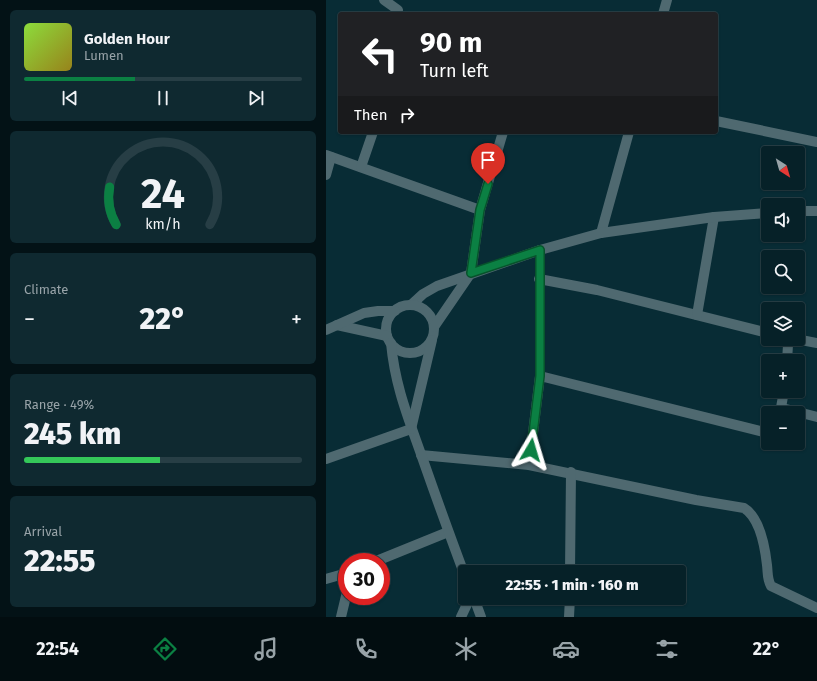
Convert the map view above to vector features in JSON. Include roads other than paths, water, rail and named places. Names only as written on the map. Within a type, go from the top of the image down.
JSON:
[{"type":"street","points":[[384,0],[401,12]]},
{"type":"street","points":[[401,12],[402,0]]},
{"type":"street","points":[[664,12],[667,0]]},
{"type":"street","points":[[718,121],[817,142]]},
{"type":"street","points":[[361,167],[372,134]]},
{"type":"street","points":[[434,326],[471,273],[480,210],[501,134]]},
{"type":"street","points":[[600,233],[628,134]]},
{"type":"street","points":[[326,175],[329,156],[480,210]]},
{"type":"street","points":[[805,211],[817,211]]},
{"type":"street","points":[[411,305],[423,294],[437,286],[471,273],[540,250],[600,233],[714,217],[761,214]]},
{"type":"street","points":[[697,315],[714,217]]},
{"type":"street","points":[[529,465],[540,376],[540,250]]},
{"type":"street","points":[[539,279],[597,290],[761,331]]},
{"type":"street","points":[[326,330],[349,318],[364,313],[394,311],[405,305],[411,305],[427,311],[433,321],[434,326],[411,429]]},
{"type":"street","points":[[394,311],[387,322],[397,385],[411,429],[461,565]]},
{"type":"street","points":[[337,325],[389,339],[400,350],[405,352],[414,353],[421,350],[428,345],[432,338]]},
{"type":"street","points":[[805,341],[817,343]]},
{"type":"street","points":[[540,376],[761,431]]},
{"type":"street","points":[[805,415],[817,417]]},
{"type":"street","points":[[326,458],[411,429]]},
{"type":"street","points":[[421,455],[529,465],[570,472],[696,500],[744,508],[749,511],[755,521],[763,541],[768,579],[771,586],[817,608]]},
{"type":"street","points":[[570,472],[570,565]]},
{"type":"street","points":[[390,556],[448,532]]},
{"type":"street","points":[[326,579],[338,576]]},
{"type":"street","points":[[341,617],[344,605]]},
{"type":"street","points":[[461,617],[467,605]]},
{"type":"street","points":[[477,605],[481,617]]},
{"type":"street","points":[[569,617],[570,605]]}]
